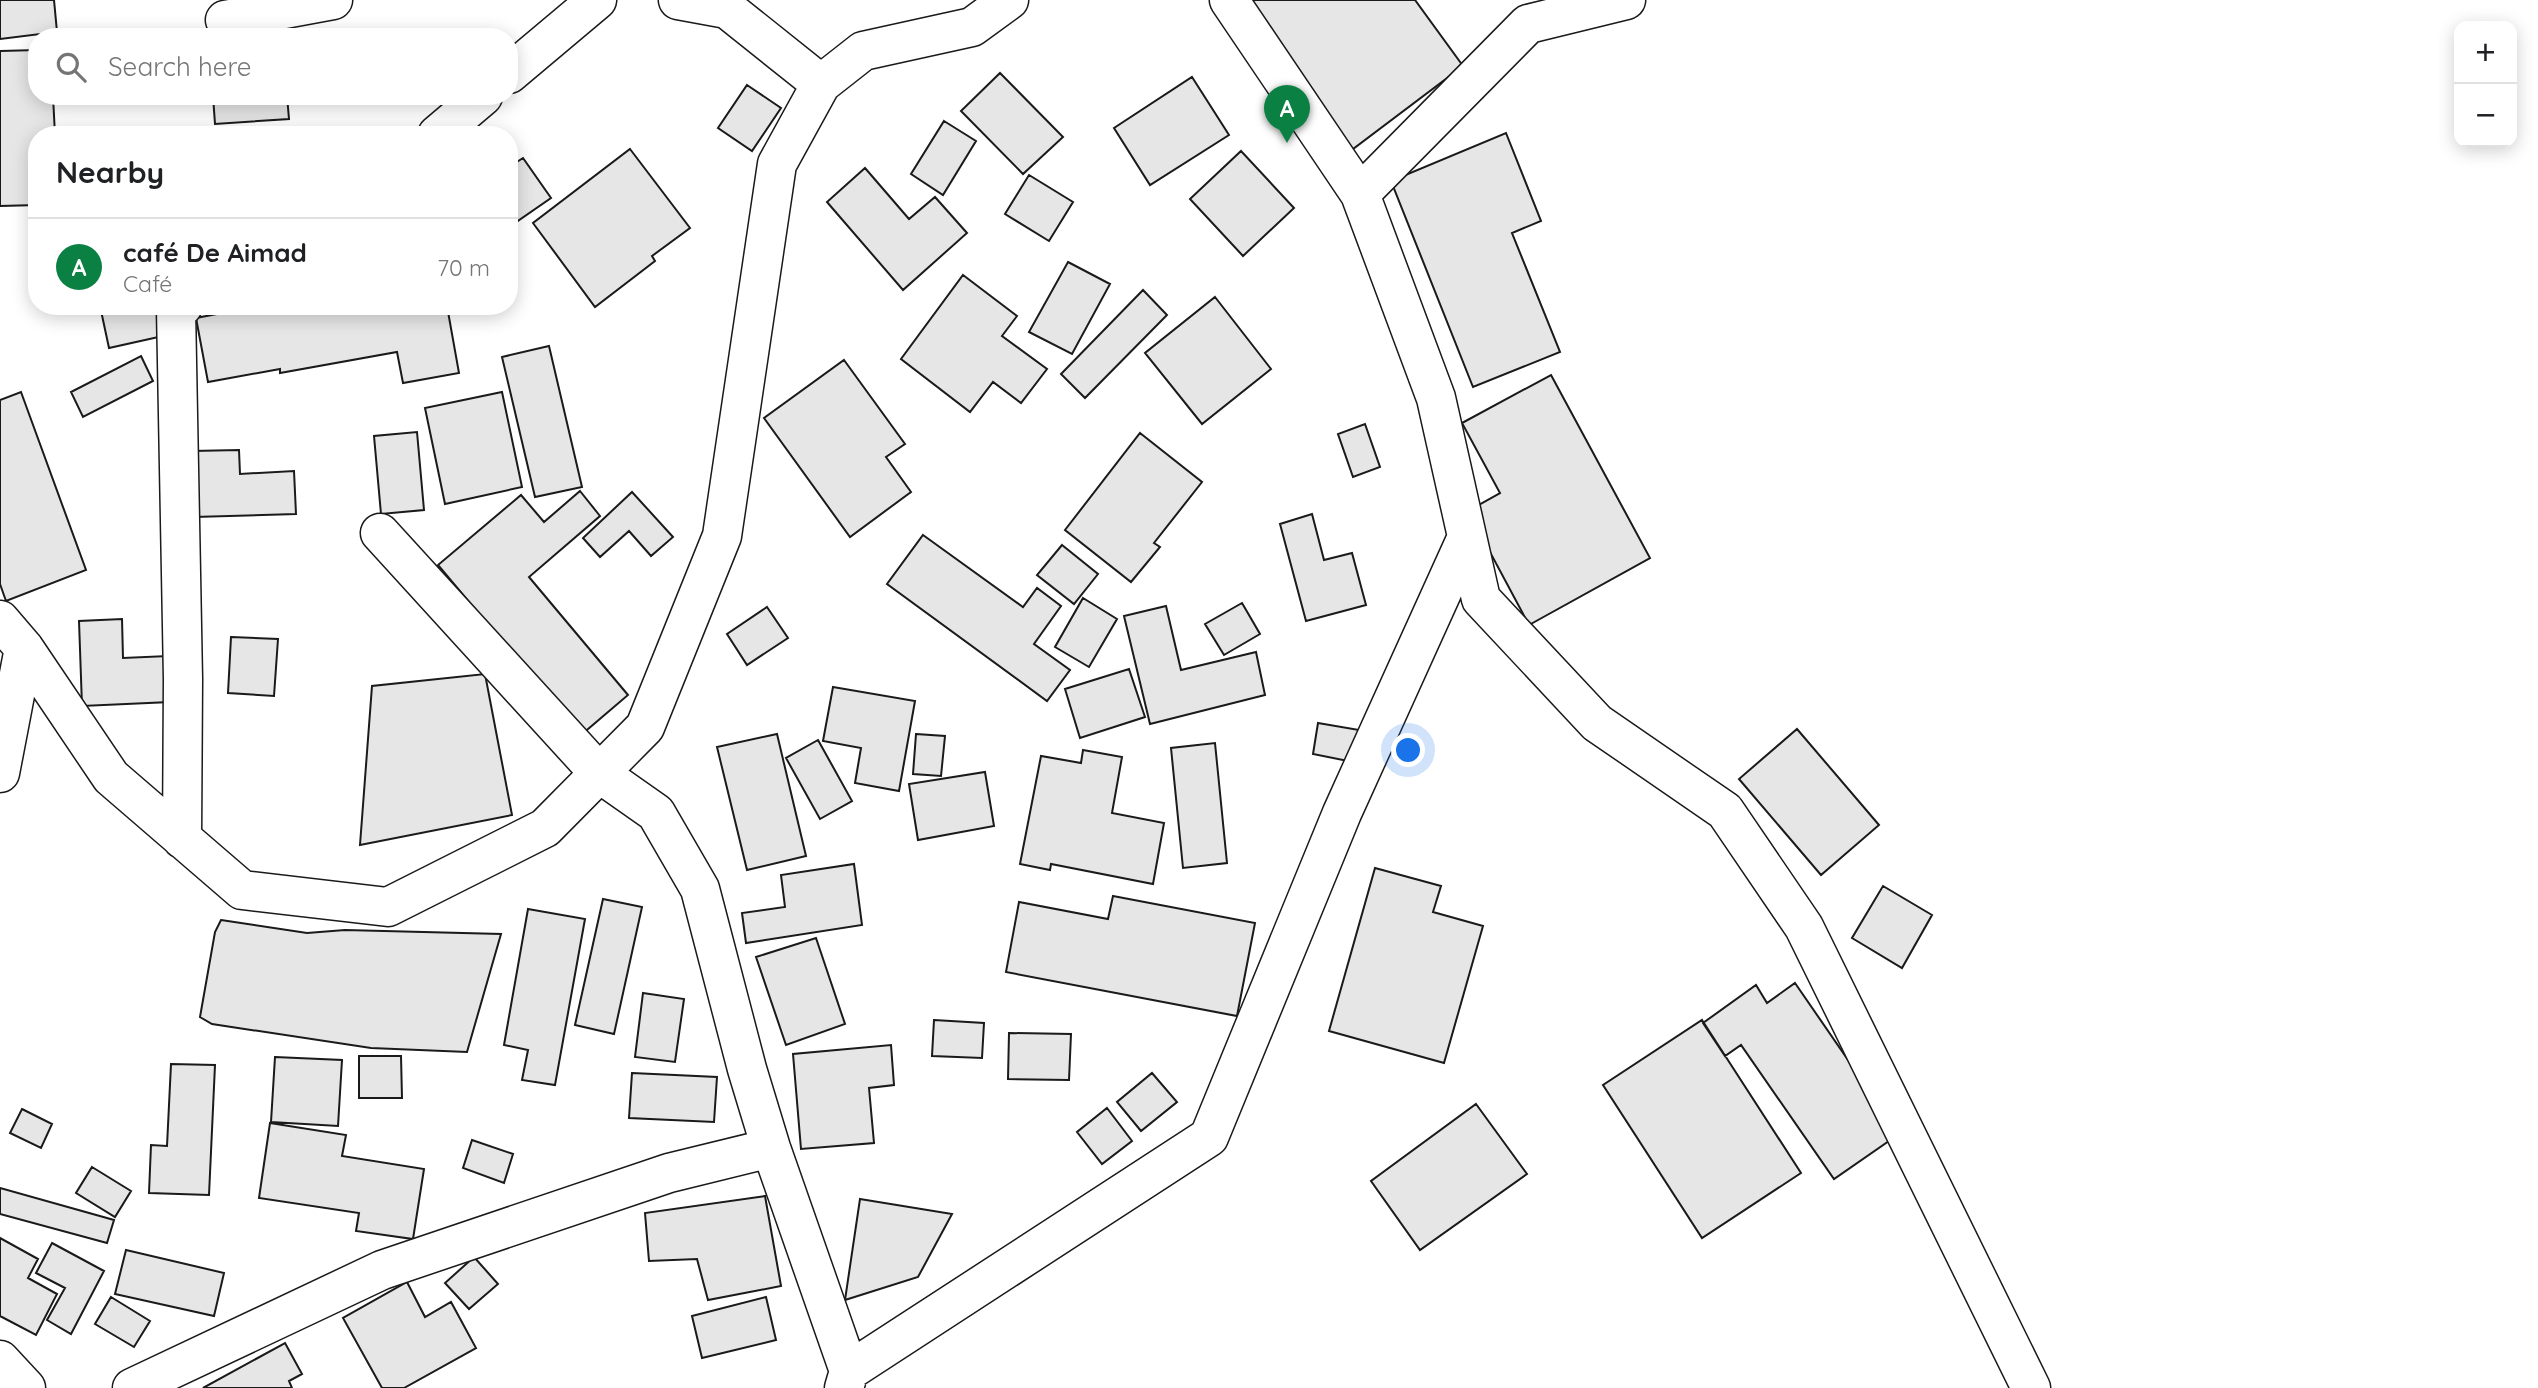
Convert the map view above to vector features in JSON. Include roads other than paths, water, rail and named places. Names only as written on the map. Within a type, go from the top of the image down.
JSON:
[{"type":"street","points":[[225,20],[333,0]]},
{"type":"street","points":[[518,66],[597,0]]},
{"type":"street","points":[[678,0],[727,4],[821,83]]},
{"type":"street","points":[[12,634],[111,777],[242,890],[388,907],[545,828],[645,727],[722,537],[777,164],[821,83],[863,51],[972,27],[1009,0]]},
{"type":"street","points":[[1229,0],[1360,194],[1436,398],[1481,599],[1597,723],[1725,811],[1804,927],[2031,1388]]},
{"type":"street","points":[[1360,194],[1528,24],[1626,0]]},
{"type":"street","points":[[448,126],[472,105]]},
{"type":"street","points":[[176,315],[183,679],[183,839]]},
{"type":"street","points":[[380,533],[599,773],[656,813],[700,888],[747,1069],[846,1380],[1209,1137],[1342,813],[1467,537]]},
{"type":"street","points":[[0,773],[12,634]]},
{"type":"street","points":[[132,1388],[382,1270],[669,1173],[771,1148]]},
{"type":"street","points":[[0,1360],[26,1388]]},
{"type":"place","name":"café De Aimad","points":[[1287,143]]}]
